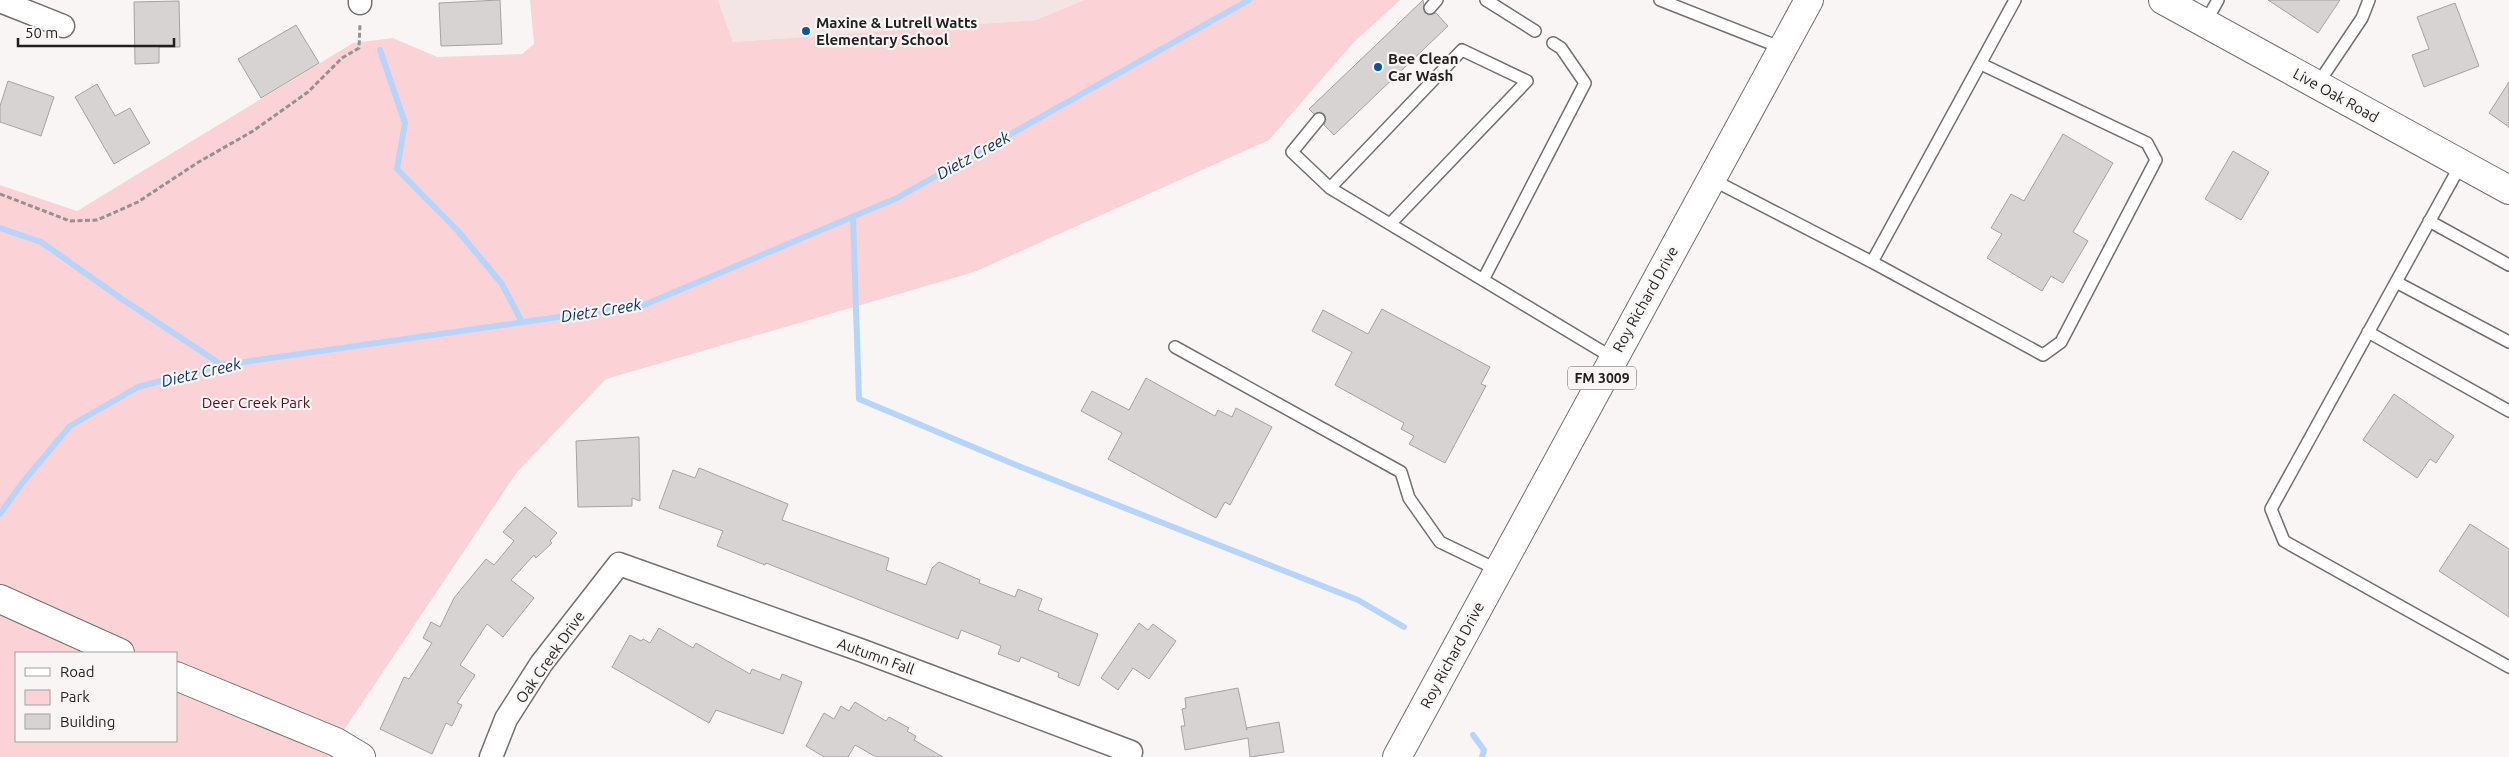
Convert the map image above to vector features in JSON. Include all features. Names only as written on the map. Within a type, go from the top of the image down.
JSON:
[{"type":"main road","name":"Roy Richard Drive","points":[[1397,757],[1809,0]]},
{"type":"main road","name":"Live Oak Road","points":[[2163,0],[2509,190]]},
{"type":"main road","points":[[0,599],[118,652]]},
{"type":"main road","points":[[178,677],[336,742],[361,757]]},
{"type":"street","points":[[0,1],[63,26]]},
{"type":"street","name":"Autumn Fall","points":[[619,564],[872,654],[1130,754]]},
{"type":"street","name":"Oak Creek Drive","points":[[491,757],[506,719],[541,664],[619,564]]},
{"type":"lane","points":[[1486,0],[1535,31]]},
{"type":"lane","points":[[1872,262],[2015,0]]},
{"type":"lane","points":[[2204,23],[2218,0]]},
{"type":"lane","points":[[2317,85],[2362,18],[2369,0]]},
{"type":"lane","points":[[1667,1],[1782,48]]},
{"type":"lane","points":[[1483,280],[1585,83],[1561,48],[1553,43]]},
{"type":"lane","points":[[1330,188],[1462,50],[1527,81],[1390,224]]},
{"type":"lane","points":[[1711,180],[1872,262],[2042,355],[2061,342],[2156,160],[2147,143],[1981,64]]},
{"type":"lane","points":[[1319,119],[1292,152],[1330,188],[1613,358]]},
{"type":"lane","points":[[2461,164],[2271,510],[2284,541],[2509,667]]},
{"type":"lane","points":[[2429,221],[2509,265]]},
{"type":"lane","points":[[2396,282],[2509,342]]},
{"type":"lane","points":[[2368,332],[2509,411]]},
{"type":"lane","points":[[1175,346],[1401,472],[1409,498],[1440,542],[1498,570]]},
{"type":"path","points":[[0,194],[70,220],[97,220],[138,202],[197,163],[253,131],[308,92],[342,58],[359,48],[360,2]]},
{"type":"shaded area","name":"Maxine & Lutrell Watts Elementary School","points":[[718,0],[1084,0],[1036,20],[733,42]]},
{"type":"green space","name":"Deer Creek Park","points":[[530,0],[718,0],[733,42],[1036,20],[1084,0],[1400,0],[1353,43],[1269,140],[974,272],[606,379],[517,472],[336,742],[330,757],[0,757],[0,185],[77,211],[353,43],[393,38],[437,57],[522,54],[534,44]]},
{"type":"building","points":[[500,0],[502,44],[441,46],[439,3]]},
{"type":"building","name":"Bee Clean Car Wash","points":[[1423,0],[1425,13],[1429,15],[1436,13],[1448,26],[1334,135],[1324,125],[1326,120],[1324,114],[1320,112],[1314,114],[1309,109]]},
{"type":"building","points":[[2268,0],[2340,0],[2318,33]]},
{"type":"building","points":[[179,1],[180,47],[159,47],[159,63],[135,64],[134,2]]},
{"type":"building","points":[[2455,3],[2479,66],[2424,87],[2412,55],[2429,49],[2417,17]]},
{"type":"building","points":[[296,25],[319,63],[261,98],[238,59]]},
{"type":"building","points":[[8,81],[54,97],[41,136],[0,122],[0,106]]},
{"type":"building","points":[[2509,82],[2509,127],[2489,113]]},
{"type":"building","points":[[97,84],[115,116],[130,108],[150,143],[114,164],[75,97]]},
{"type":"building","points":[[2063,134],[2113,163],[2073,232],[2088,241],[2063,283],[2051,276],[2042,291],[1987,258],[2002,234],[1991,228],[2011,194],[2024,201]]},
{"type":"building","points":[[2233,151],[2269,172],[2241,220],[2205,199]]},
{"type":"building","points":[[1382,309],[1490,367],[1481,384],[1486,386],[1445,463],[1409,444],[1414,436],[1401,429],[1404,423],[1335,385],[1352,352],[1312,331],[1323,310],[1368,334]]},
{"type":"building","points":[[1146,378],[1215,416],[1218,410],[1232,417],[1236,408],[1272,427],[1230,505],[1225,502],[1216,518],[1108,459],[1122,433],[1081,411],[1092,391],[1129,410]]},
{"type":"building","points":[[2394,394],[2454,436],[2436,463],[2430,459],[2417,478],[2363,440]]},
{"type":"building","points":[[639,437],[640,501],[632,498],[632,506],[578,507],[576,441]]},
{"type":"building","points":[[699,468],[788,504],[782,520],[889,558],[886,570],[926,585],[932,568],[939,562],[980,580],[979,583],[1015,597],[1018,589],[1042,599],[1038,610],[1098,634],[1079,686],[1058,677],[1059,673],[1021,657],[1019,662],[998,654],[1001,646],[961,630],[958,639],[766,563],[765,565],[717,546],[723,531],[659,508],[673,470],[695,478]]},
{"type":"building","points":[[525,507],[557,533],[550,541],[552,543],[536,558],[534,555],[511,580],[534,598],[503,637],[487,624],[460,665],[475,675],[457,703],[462,705],[452,726],[446,723],[432,754],[380,729],[404,677],[409,679],[432,643],[423,638],[431,622],[440,627],[454,598],[486,559],[494,565],[514,541],[503,532]]},
{"type":"building","points":[[2470,524],[2509,549],[2509,617],[2439,571]]},
{"type":"building","points":[[1139,623],[1148,630],[1153,624],[1176,641],[1149,679],[1133,668],[1118,690],[1101,678]]},
{"type":"building","points":[[659,628],[693,648],[696,643],[750,674],[752,669],[780,680],[782,674],[802,682],[783,734],[716,710],[709,723],[612,667],[630,635],[650,643]]},
{"type":"building","points":[[1238,688],[1247,728],[1279,722],[1284,752],[1250,757],[1248,738],[1185,750],[1181,726],[1185,726],[1182,709],[1186,708],[1185,698]]},
{"type":"building","points":[[855,702],[886,721],[889,717],[909,728],[907,731],[916,736],[914,740],[943,757],[876,757],[855,745],[848,757],[824,757],[806,746],[824,713],[834,719],[841,706],[849,711]]},
{"type":"waterway","name":"Dietz Creek","points":[[0,514],[23,482],[70,426],[138,387],[222,365],[644,305],[897,198],[1249,0]]},
{"type":"waterway","points":[[380,50],[405,123],[397,169],[458,231],[502,284],[522,322]]},
{"type":"waterway","points":[[853,217],[859,399],[1016,465],[1358,600],[1404,627]]},
{"type":"waterway","points":[[0,228],[41,242],[122,299],[222,365]]},
{"type":"waterway","points":[[1473,735],[1484,750],[1482,757]]},
{"type":"place","name":"Maxine & Lutrell Watts Elementary School","points":[[806,31]]},
{"type":"place","name":"Bee Clean Car Wash","points":[[1378,67]]}]
